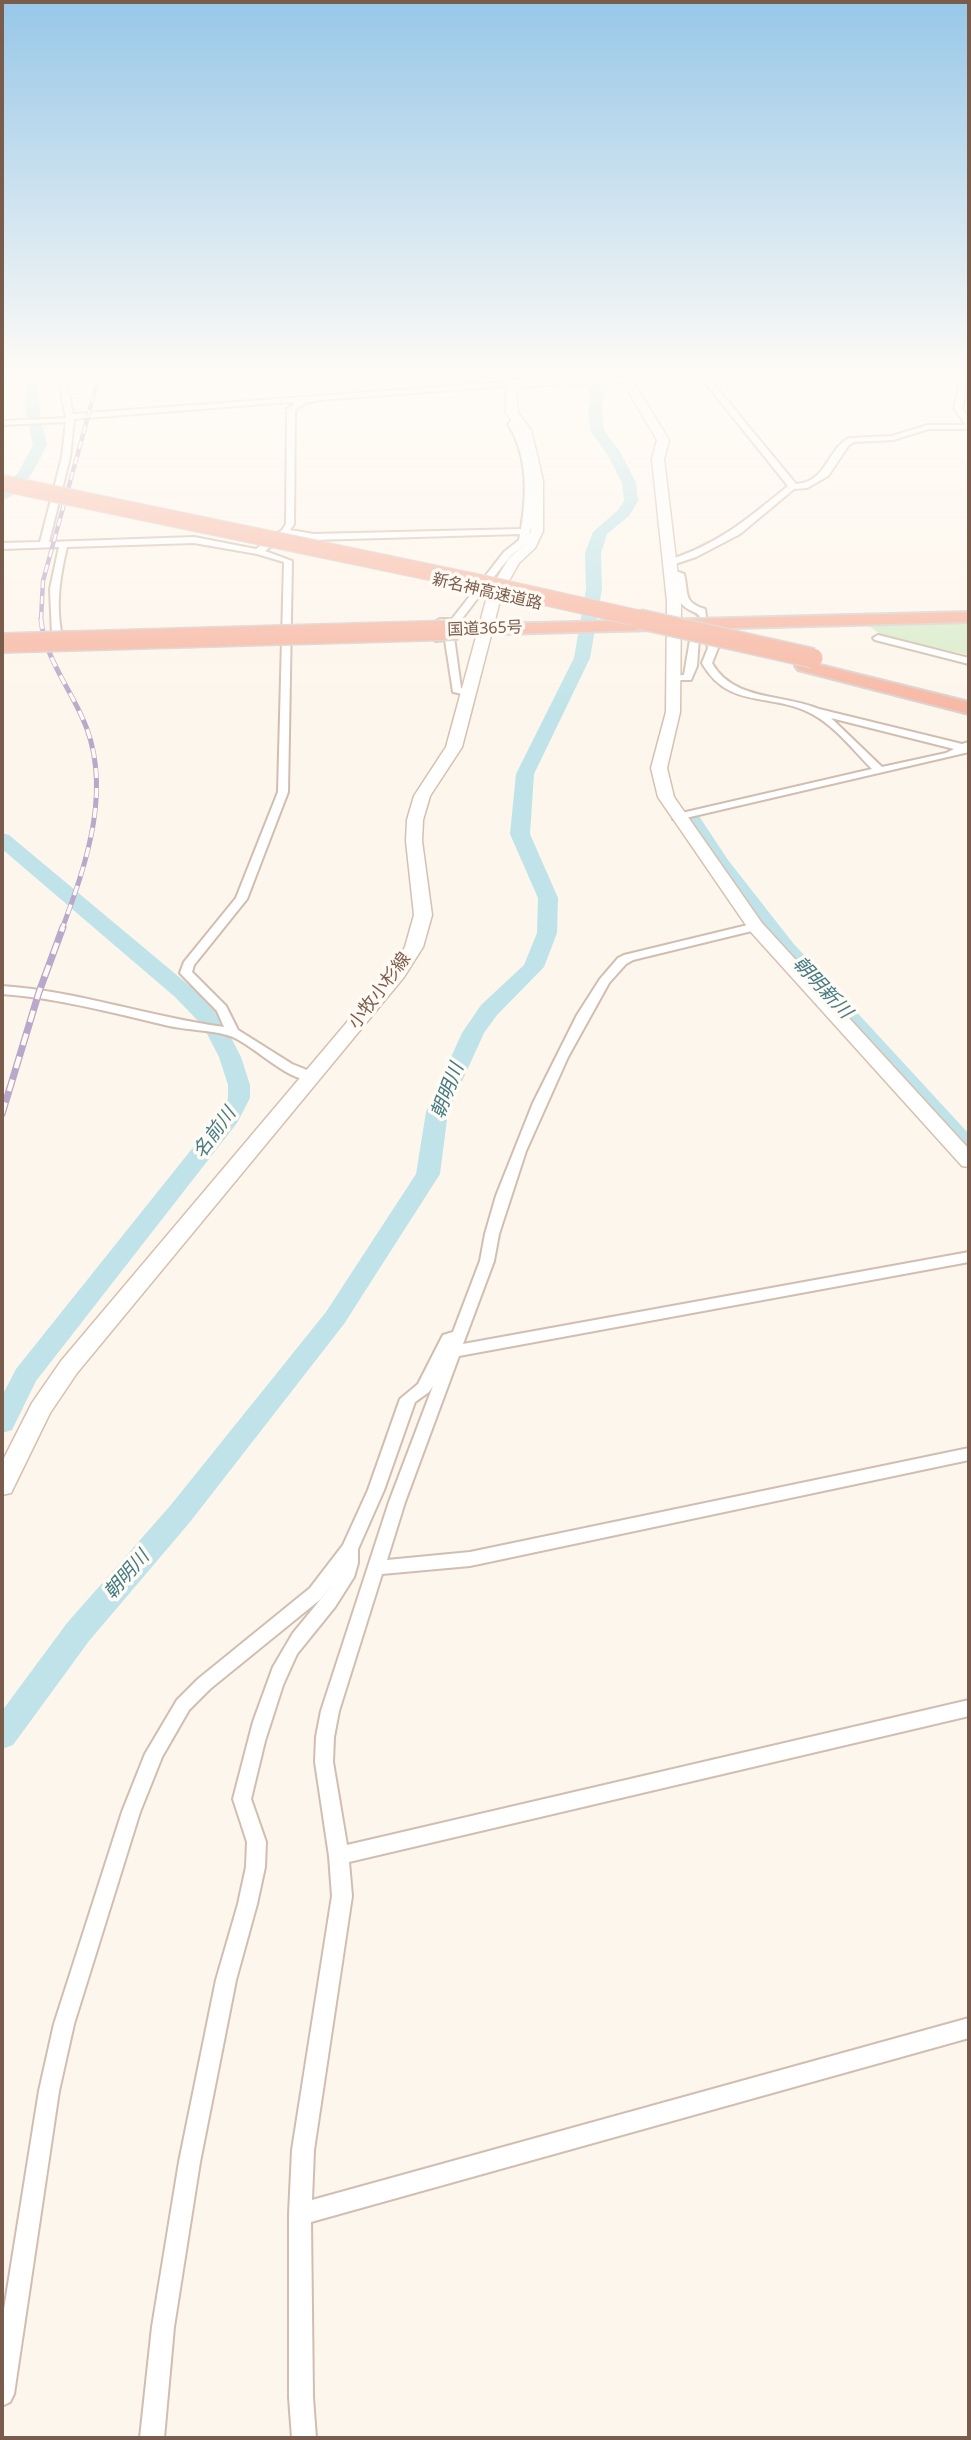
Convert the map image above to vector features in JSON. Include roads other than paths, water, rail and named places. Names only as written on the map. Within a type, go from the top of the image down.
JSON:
[{"type":"highway","name":"新名神高速道路","points":[[2,490],[969,697]]},
{"type":"highway","name":"新名神高速道路","points":[[35,490],[477,582],[808,662],[969,708]]},
{"type":"highway","name":"国道365号","points":[[2,643],[969,617]]},
{"type":"main road","name":"小牧小杉線","points":[[2,1486],[40,1409],[69,1367],[398,973],[414,947],[423,915],[414,841],[415,820],[422,796],[454,747],[495,593],[514,561],[529,548],[537,531],[537,490]]},
{"type":"main road","points":[[661,490],[674,624],[674,678],[673,712],[659,768],[661,783],[677,817],[757,927],[969,1161]]},
{"type":"street","points":[[44,544],[58,490]]},
{"type":"street","points":[[258,552],[285,532],[290,524],[290,490]]},
{"type":"street","points":[[64,543],[53,583],[52,605],[57,635],[455,622],[508,554],[523,541],[530,490]]},
{"type":"street","points":[[703,615],[702,611],[688,608],[684,603],[681,576],[670,568],[737,532],[787,490]]},
{"type":"street","points":[[285,532],[314,537],[526,531]]},
{"type":"street","points":[[2,546],[194,540],[258,552],[288,561],[283,792],[241,900],[188,965],[186,973],[222,1009],[231,1031]]},
{"type":"street","points":[[674,678],[688,678],[692,666],[694,636],[709,632],[713,648],[707,663],[711,675],[721,684],[816,711],[968,748]]},
{"type":"street","points":[[2,637],[32,636]]},
{"type":"street","points":[[64,648],[449,637],[456,690],[469,694]]},
{"type":"street","points":[[878,638],[969,661]]},
{"type":"street","points":[[816,711],[879,770]]},
{"type":"street","points":[[677,817],[949,755],[968,748]]},
{"type":"street","points":[[304,2438],[301,2397],[300,2214],[303,2150],[342,1896],[339,1856],[328,1803],[324,1762],[330,1711],[397,1502],[487,1261],[488,1243],[506,1185],[568,1043],[598,990],[623,960],[757,927]]},
{"type":"street","points":[[2,990],[34,992],[183,1025],[231,1031],[287,1067],[312,1077]]},
{"type":"street","points":[[2,2394],[49,2091],[64,2024],[131,1812],[154,1754],[183,1705],[204,1684],[316,1593],[350,1549],[376,1490],[408,1399],[424,1388],[448,1339],[458,1343],[969,1257]]},
{"type":"street","points":[[376,1568],[470,1559],[969,1454]]},
{"type":"street","points":[[152,2438],[157,2369],[176,2227],[224,1986],[258,1846],[243,1811],[242,1798],[268,1698],[293,1647],[324,1610],[347,1573],[352,1559],[350,1549]]},
{"type":"street","points":[[339,1856],[969,1708]]},
{"type":"street","points":[[300,2214],[969,2028]]},
{"type":"waterway","points":[[2,496],[8,490]]},
{"type":"waterway","name":"朝明川","points":[[2,1735],[78,1632],[180,1514],[335,1318],[428,1174],[437,1112],[473,1033],[489,1010],[534,967],[547,933],[548,898],[520,834],[525,774],[582,658],[594,589],[593,553],[600,532],[624,513],[631,501],[630,490]]},
{"type":"waterway","name":"朝明新川","points":[[690,817],[751,906],[785,948],[969,1148]]},
{"type":"waterway","name":"名前川","points":[[2,839],[183,992],[213,1023],[230,1057],[239,1085],[239,1098],[229,1118],[25,1376],[2,1423]]},
{"type":"railway","points":[[41,619],[43,581],[68,490]]},
{"type":"railway","points":[[41,619],[51,657],[82,717],[96,769],[96,796],[88,850],[62,929]]},
{"type":"railway","points":[[2,1114],[39,992],[63,927]]}]
